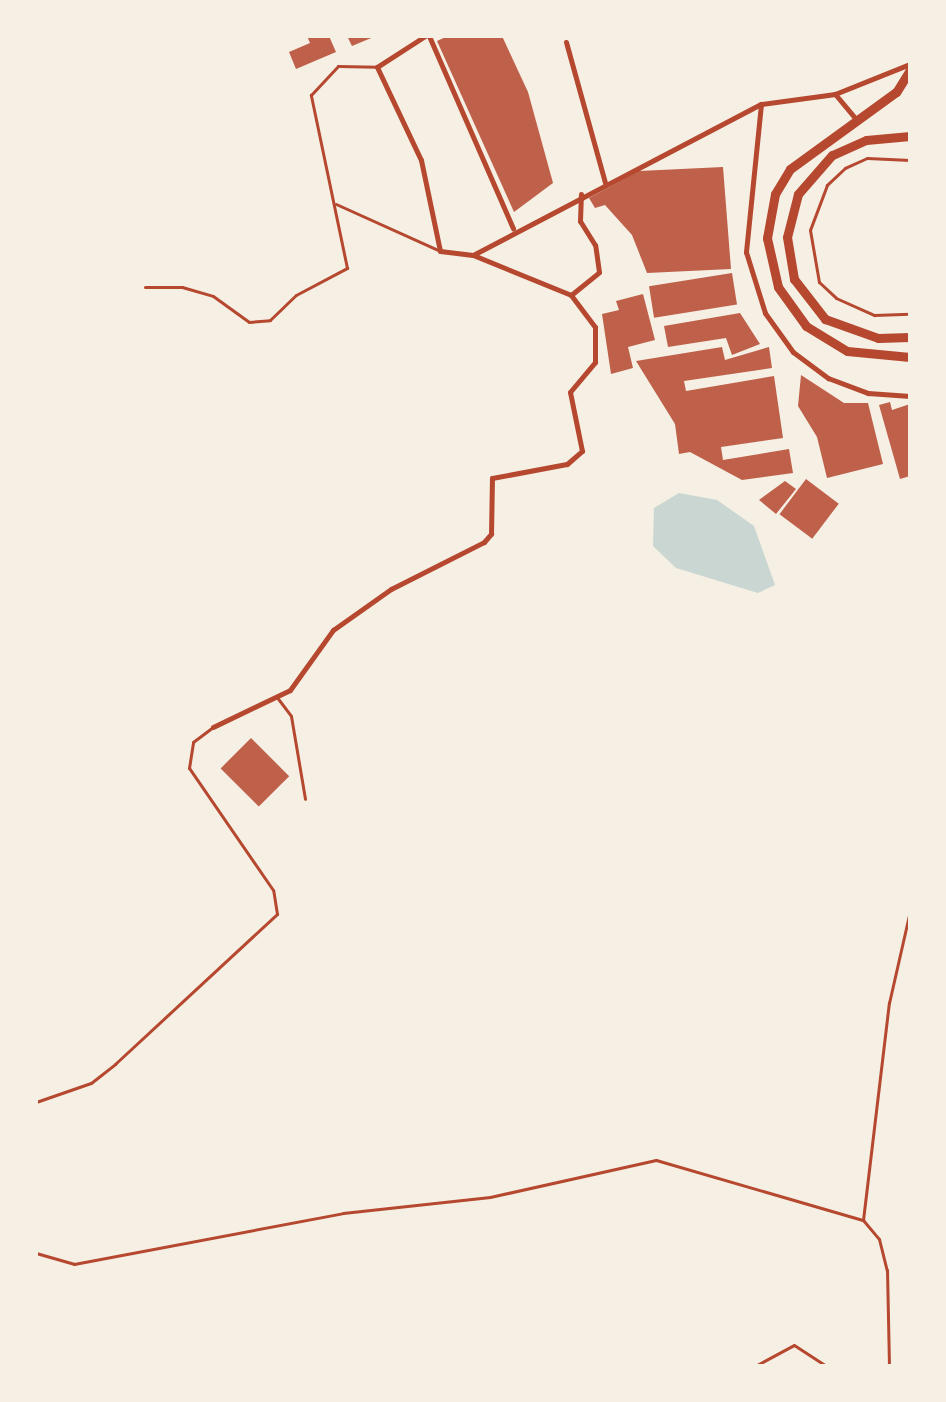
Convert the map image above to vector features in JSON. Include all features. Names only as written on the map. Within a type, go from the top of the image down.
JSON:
[{"type":"main road","points":[[910,67],[896,92],[790,169],[769,218],[768,262],[791,307],[827,341],[847,351],[910,357]]},
{"type":"main road","points":[[910,136],[866,140],[832,155],[798,194],[787,237],[794,279],[825,319],[878,338],[910,337]]},
{"type":"street","points":[[213,727],[297,683],[333,630],[391,589],[484,542],[491,534],[492,478],[567,464],[582,451],[570,392],[595,362],[595,327],[571,295],[473,255],[440,251],[421,160],[377,67],[427,36],[513,228]]},
{"type":"street","points":[[566,42],[605,183]]},
{"type":"street","points":[[473,255],[513,228],[761,104],[835,94],[910,67]]},
{"type":"street","points":[[835,94],[856,119]]},
{"type":"street","points":[[761,104],[746,252],[765,313],[793,352],[828,378],[868,393],[910,396]]},
{"type":"street","points":[[571,295],[599,272],[595,245],[580,221],[581,194]]},
{"type":"lane","points":[[145,287],[182,287],[213,296],[249,322],[270,320],[296,295],[347,268],[346,243],[331,220],[336,204],[311,95],[338,66],[377,67]]},
{"type":"lane","points":[[910,160],[867,158],[845,168],[827,185],[810,230],[819,282],[836,298],[874,315],[910,314]]},
{"type":"lane","points":[[336,204],[440,251]]},
{"type":"lane","points":[[276,696],[291,716],[305,799]]},
{"type":"lane","points":[[36,1102],[91,1083],[277,914],[273,890],[189,768],[193,742],[213,727]]},
{"type":"lane","points":[[863,1220],[889,1003],[909,915]]},
{"type":"lane","points":[[36,1253],[74,1264],[343,1213],[490,1197],[640,1159],[686,1165],[863,1220],[879,1239],[887,1270],[889,1366]]},
{"type":"lane","points":[[755,1366],[794,1345],[826,1366]]},
{"type":"shaded area","points":[[679,493],[717,500],[754,526],[775,585],[758,593],[676,568],[653,546],[654,508]]},
{"type":"building","points":[[307,36],[329,36],[336,52],[296,69],[289,52],[310,43]]},
{"type":"building","points":[[347,36],[376,36],[352,46]]},
{"type":"building","points":[[448,36],[502,36],[528,92],[553,183],[514,212],[437,41]]},
{"type":"building","points":[[723,167],[731,269],[647,273],[632,235],[605,205],[595,208],[589,198],[639,171]]},
{"type":"building","points":[[732,273],[737,305],[654,318],[649,286]]},
{"type":"building","points":[[643,294],[655,340],[628,347],[633,368],[611,374],[602,314],[619,310],[616,301]]},
{"type":"building","points":[[740,313],[760,344],[732,355],[726,338],[668,347],[664,326]]},
{"type":"building","points":[[722,347],[725,360],[769,347],[772,368],[684,381],[686,391],[774,376],[783,438],[721,447],[723,460],[789,449],[793,473],[742,480],[690,452],[679,454],[675,424],[636,361]]},
{"type":"building","points":[[801,375],[844,403],[868,403],[883,464],[827,478],[817,437],[798,406]]},
{"type":"building","points":[[890,402],[892,410],[910,404],[910,476],[900,479],[879,405]]},
{"type":"building","points":[[806,479],[839,504],[812,539],[780,514]]},
{"type":"building","points":[[785,481],[796,489],[776,514],[759,500]]},
{"type":"building","points":[[251,738],[289,776],[259,807],[221,768]]}]
